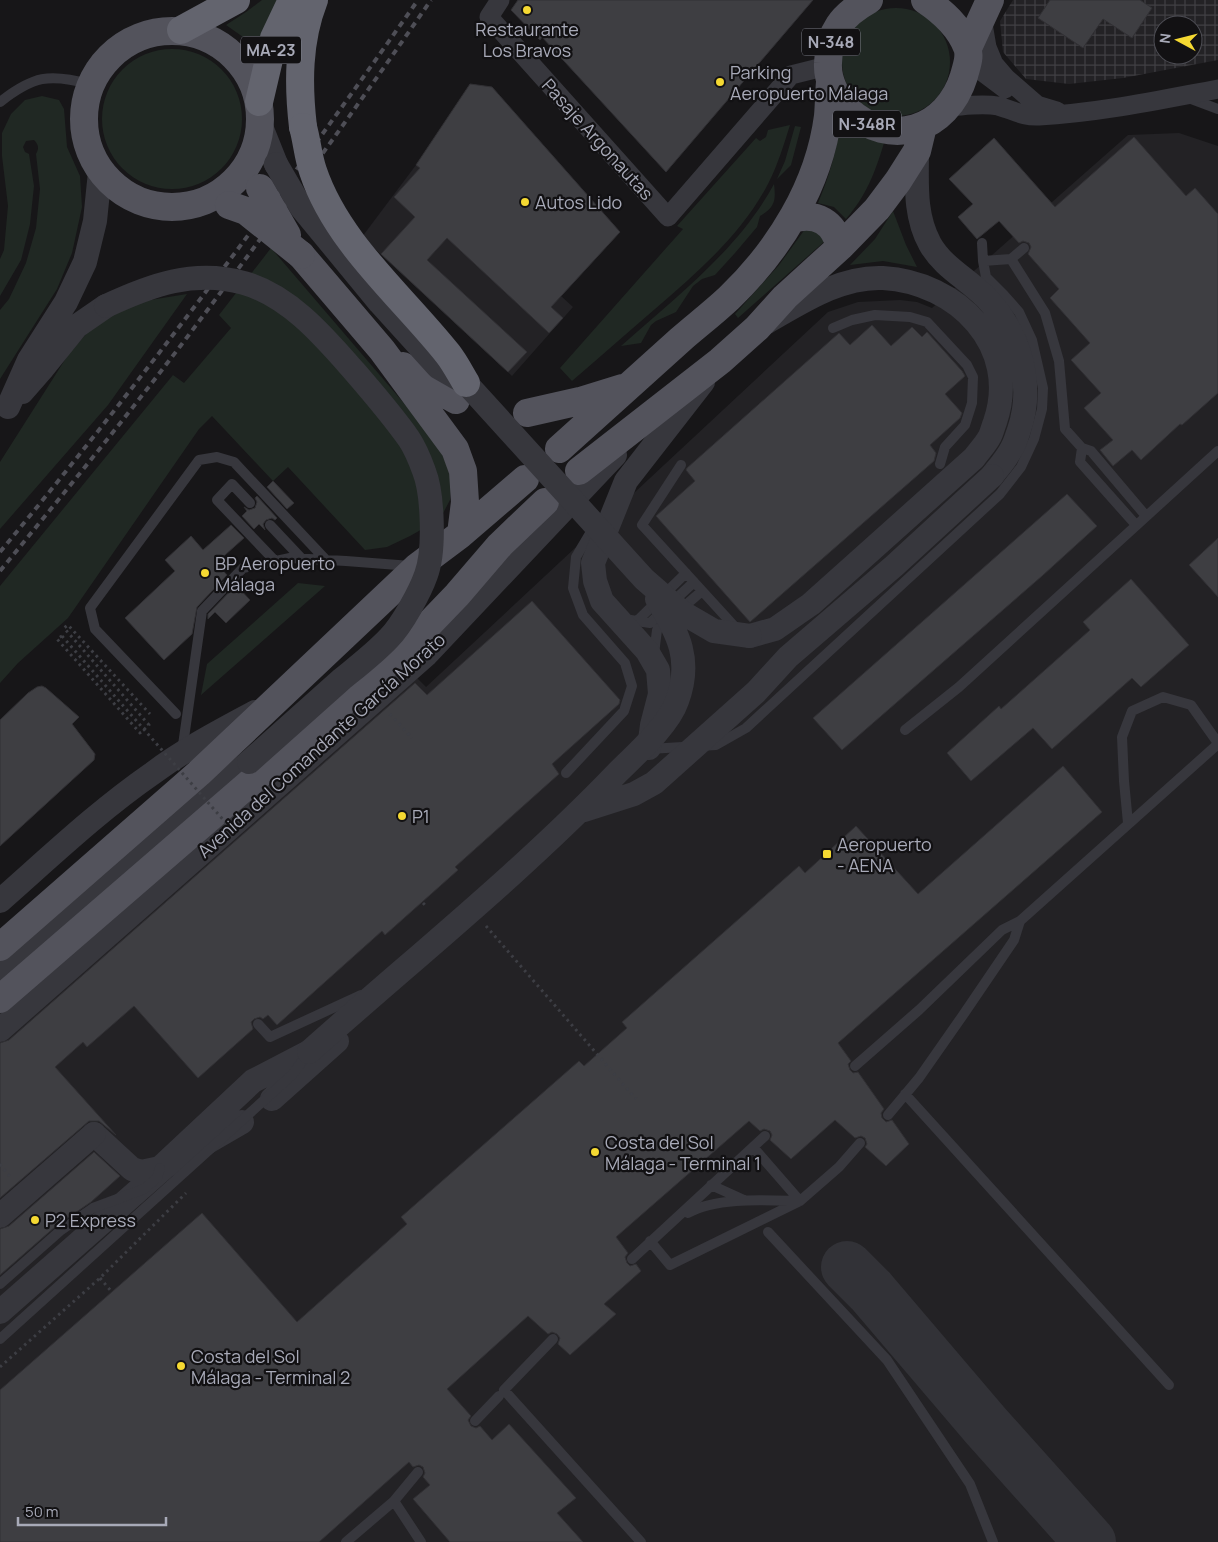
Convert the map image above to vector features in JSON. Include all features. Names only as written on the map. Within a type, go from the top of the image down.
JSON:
[{"type":"highway","points":[[181,30],[236,0]]},
{"type":"highway","name":"MA-23","points":[[260,113],[274,38],[292,0]]},
{"type":"highway","points":[[314,0],[303,42],[299,74],[299,96],[303,127],[313,172],[328,204],[348,237],[370,266],[449,355],[461,391]]},
{"type":"main road","points":[[925,0],[943,12],[957,28],[968,54]]},
{"type":"main road","name":"N-348","points":[[829,74],[829,48],[834,32],[843,18],[859,3]]},
{"type":"main road","name":"N-348R","points":[[829,74],[841,104],[860,121],[879,129],[920,138],[936,118],[948,107],[962,83],[968,54],[986,9]]},
{"type":"main road","points":[[301,255],[246,211],[220,202],[163,207],[139,201],[118,190],[100,172],[87,144],[83,114],[90,84],[105,60],[127,42],[153,31],[181,30],[208,37],[232,53],[249,75],[260,113],[254,176],[284,230],[301,255],[382,350],[455,449],[463,471],[465,502],[461,534]]},
{"type":"main road","points":[[559,449],[728,299],[763,262],[792,220],[809,184],[828,116],[829,74]]},
{"type":"main road","name":"Avenida del Comandante García Morato","points":[[580,472],[667,401],[720,361],[757,328],[785,297],[840,247],[877,209],[898,181],[920,138]]},
{"type":"main road","points":[[220,202],[232,184],[254,176]]},
{"type":"main road","points":[[792,220],[804,216],[815,217],[821,220],[837,236],[840,247]]},
{"type":"main road","points":[[382,350],[433,387],[461,391]]},
{"type":"main road","points":[[527,413],[580,401],[628,386]]},
{"type":"main road","points":[[0,947],[199,772],[416,567],[461,534],[525,479]]},
{"type":"main road","name":"Avenida del Comandante García Morato","points":[[0,999],[407,647],[457,595],[500,545],[546,502]]},
{"type":"street","name":"Pasaje Argonautas","points":[[500,0],[489,17],[668,217],[790,75],[829,74]]},
{"type":"street","points":[[986,9],[987,47],[994,64],[1006,78],[1037,106]]},
{"type":"street","points":[[968,54],[978,68],[1003,88],[1037,106],[1065,114]]},
{"type":"street","points":[[948,107],[984,104],[1000,107],[1017,114],[1036,116],[1085,113],[1218,89]]},
{"type":"street","points":[[260,113],[276,164],[301,207],[380,303],[461,391],[644,579],[683,613],[714,631],[750,636],[775,629],[811,604],[974,458],[990,437],[999,411],[1002,389],[998,363],[989,341],[978,325],[962,308],[937,292],[912,282],[882,278],[855,281],[817,294],[757,328]]},
{"type":"street","points":[[580,811],[634,794],[654,783],[756,692],[788,657],[894,566],[992,476],[1013,448],[1023,418],[1026,388],[1020,357],[1008,327],[990,302],[942,261],[930,244],[920,221],[917,196],[920,138]]},
{"type":"street","points":[[4,413],[29,360],[66,302],[85,262],[95,221],[100,172]]},
{"type":"street","name":"Avenida del Comandante García Morato","points":[[0,976],[249,762],[390,637],[413,603],[427,573],[432,533],[431,509],[424,473],[410,440],[331,345],[304,319],[269,293],[244,283],[221,279],[190,278],[144,289],[106,306],[77,326],[4,413]]},
{"type":"street","points":[[0,1312],[166,1166],[253,1116],[400,986],[649,749],[652,725],[660,694],[658,670],[628,620],[602,601],[595,580],[593,563],[626,481],[720,361]]},
{"type":"street","name":"Avenida del Comandante García Morato","points":[[0,1030],[426,655],[587,483],[667,401]]},
{"type":"street","points":[[0,1216],[94,1134],[132,1169],[141,1172],[160,1168],[253,1081],[309,1052],[580,811],[666,722],[677,704],[683,682],[684,660],[679,638],[671,621],[644,579]]},
{"type":"street","points":[[0,901],[96,815],[153,772],[182,753],[271,703]]},
{"type":"lane","points":[[0,102],[20,86],[46,77],[76,80],[90,84]]},
{"type":"lane","points":[[1182,96],[1218,109]]},
{"type":"lane","points":[[649,749],[716,745],[746,728],[1000,494],[1022,466],[1034,439],[1042,408],[1043,388],[1032,340],[1019,312],[986,278],[982,243]]},
{"type":"lane","points":[[983,262],[1011,259],[1024,248]]},
{"type":"lane","points":[[1011,259],[1045,313],[1060,361],[1065,429],[1082,448],[1091,451],[1146,516]]},
{"type":"lane","points":[[833,328],[852,320],[875,315],[910,317],[927,322],[967,365],[973,377],[972,403],[965,425],[945,447],[940,464]]},
{"type":"lane","points":[[1082,448],[1080,462],[1136,525]]},
{"type":"lane","points":[[905,730],[958,687],[1218,451]]},
{"type":"lane","points":[[176,714],[95,629],[90,608],[199,460],[216,457],[234,462],[326,560]]},
{"type":"lane","points":[[681,465],[642,525],[736,628],[756,628]]},
{"type":"lane","points":[[566,773],[624,711],[632,686],[625,663],[583,615],[573,588],[576,557],[601,514],[626,481]]},
{"type":"lane","points":[[250,503],[232,484],[217,500],[276,562]]},
{"type":"lane","points":[[270,525],[302,559]]},
{"type":"lane","points":[[182,753],[202,611],[244,568],[290,558],[416,567]]},
{"type":"lane","points":[[628,620],[686,573]]},
{"type":"lane","points":[[628,620],[650,623],[694,582]]},
{"type":"lane","points":[[654,663],[654,645],[657,630],[702,591]]},
{"type":"lane","points":[[855,1066],[920,1010],[1002,930],[1020,921],[1218,743],[1191,705],[1163,697],[1132,711],[1122,737],[1128,823]]},
{"type":"lane","points":[[888,1115],[946,1040],[1014,940],[1020,921]]},
{"type":"lane","points":[[258,1024],[270,1037],[387,983]]},
{"type":"lane","points":[[0,1339],[292,1075],[309,1052]]},
{"type":"lane","points":[[905,1094],[1168,1386]]},
{"type":"lane","points":[[632,1259],[765,1136]]},
{"type":"lane","points":[[650,1241],[670,1264],[800,1201],[839,1167],[860,1143]]},
{"type":"lane","points":[[752,1146],[800,1201]]},
{"type":"lane","points":[[0,1284],[60,1231],[93,1208],[144,1189],[157,1178],[160,1168]]},
{"type":"lane","points":[[711,1185],[744,1200]]},
{"type":"lane","points":[[672,1222],[698,1207],[744,1200],[800,1201]]},
{"type":"lane","points":[[768,1232],[887,1360],[970,1484],[993,1542]]},
{"type":"lane","points":[[553,1339],[504,1390],[640,1542]]},
{"type":"lane","points":[[475,1421],[498,1396]]},
{"type":"lane","points":[[346,1542],[394,1501],[418,1472]]},
{"type":"lane","points":[[394,1501],[421,1542]]},
{"type":"path","points":[[150,714],[68,625],[64,628],[149,725],[140,734],[57,639],[62,636],[233,831]]},
{"type":"path","points":[[423,902],[426,907]]},
{"type":"path","points":[[486,926],[636,1099]]},
{"type":"path","points":[[0,1367],[100,1278],[190,1190]]},
{"type":"path","points":[[100,1278],[111,1291]]},
{"type":"shaded area","points":[[262,0],[281,0],[259,53],[243,37],[226,25]]},
{"type":"shaded area","points":[[1013,0],[1218,0],[1218,60],[1203,63],[1203,15],[1153,15],[1153,65],[1192,65],[1123,78],[1069,84],[1026,79],[1003,52],[1000,21]]},
{"type":"shaded area","points":[[896,8],[917,12],[934,24],[946,41],[950,62],[946,83],[934,100],[917,112],[896,116],[875,112],[858,100],[846,83],[842,62],[846,41],[858,24],[875,12]]},
{"type":"shaded area","points":[[172,49],[186,50],[199,54],[211,60],[222,69],[231,80],[237,92],[241,105],[241,133],[237,146],[231,158],[222,169],[211,178],[199,184],[186,188],[172,189],[158,188],[145,184],[133,178],[122,169],[113,158],[107,146],[103,133],[102,119],[103,105],[107,92],[113,80],[122,69],[133,60],[145,54],[158,50]]},
{"type":"shaded area","points":[[470,84],[492,87],[620,232],[561,296],[573,307],[512,376],[362,237],[416,165]]},
{"type":"shaded area","points":[[42,96],[59,100],[64,109],[67,147],[80,176],[82,207],[72,253],[57,289],[0,379],[0,310],[9,299],[26,263],[36,228],[40,189],[36,154],[38,145],[34,140],[26,141],[23,147],[25,152],[29,154],[34,186],[30,224],[21,260],[0,296],[0,259],[4,250],[8,206],[2,156],[2,133],[11,114],[25,100]]},
{"type":"shaded area","points":[[790,125],[769,182],[758,201],[733,235],[687,281],[572,381],[560,368],[683,229],[677,226],[756,138],[760,141],[766,137],[768,130]]},
{"type":"shaded area","points":[[840,125],[864,137],[884,143],[869,184],[859,202],[846,219],[834,207],[818,203],[832,165]]},
{"type":"shaded area","points":[[795,126],[801,127],[791,165],[777,179],[785,161]]},
{"type":"shaded area","points":[[1179,133],[1218,146],[1218,1542],[0,1542],[0,1013],[403,664],[426,687],[828,312],[858,302],[900,300],[917,302],[932,308],[1128,135]]},
{"type":"shaded area","points":[[774,184],[775,195],[772,206],[760,216],[757,227],[715,275],[702,279],[693,286],[676,312],[651,325],[641,343],[621,346],[685,290],[725,251],[743,230]]},
{"type":"shaded area","points":[[893,211],[917,267],[883,261],[850,265],[875,239]]},
{"type":"shaded area","points":[[808,225],[821,229],[825,241],[738,318],[735,314],[779,265]]},
{"type":"shaded area","points":[[271,248],[438,443],[452,479],[450,500],[440,519],[387,547],[365,550],[288,467],[273,481],[212,416],[199,429],[68,618],[18,663],[0,683],[0,586],[173,375],[184,383],[231,328],[219,315]]},
{"type":"shaded area","points":[[187,294],[108,405],[0,529],[0,462],[68,355],[92,327],[138,302]]},
{"type":"shaded area","points":[[298,583],[325,586],[201,695],[207,664]]},
{"type":"building","points":[[518,0],[813,0],[666,172],[542,37],[540,40],[511,10]]},
{"type":"building","points":[[1050,0],[1140,0],[1152,8],[1132,38],[1103,19],[1083,48],[1038,18]]},
{"type":"building","name":"Autos Lido","points":[[470,84],[492,87],[620,232],[551,307],[563,318],[549,333],[447,238],[427,260],[527,352],[508,372],[381,254],[415,217],[394,197],[420,168],[416,165]]},
{"type":"building","points":[[1134,137],[1186,196],[1195,188],[1218,214],[1218,393],[1182,425],[1180,424],[1141,460],[1132,450],[1113,466],[1100,450],[1113,440],[1084,408],[1101,393],[1071,360],[1090,343],[1050,298],[1059,289],[1028,254],[1031,247],[1029,243],[1023,241],[1019,243],[999,221],[977,239],[958,217],[973,204],[949,179],[994,138],[1055,207]]},
{"type":"building","points":[[872,325],[891,346],[912,327],[922,337],[927,332],[965,376],[945,394],[962,413],[960,418],[930,445],[936,453],[934,461],[750,622],[656,516],[695,481],[686,470],[687,468],[839,333],[850,345]]},
{"type":"building","points":[[273,481],[294,503],[287,509],[267,487]]},
{"type":"building","points":[[1067,494],[1097,526],[842,750],[813,718]]},
{"type":"building","points":[[257,496],[277,518],[275,520],[272,518],[266,520],[263,524],[265,530],[259,524],[254,529],[242,516],[247,511],[244,507],[249,510],[255,508],[257,502],[255,498]]},
{"type":"building","points":[[231,525],[244,538],[216,563],[227,575],[197,607],[192,634],[164,660],[125,618],[175,571],[165,560],[191,536],[203,550]]},
{"type":"building","points":[[1218,538],[1218,597],[1189,565]]},
{"type":"building","points":[[1131,579],[1189,645],[1141,687],[1132,678],[1052,749],[1033,728],[971,781],[947,753],[999,706],[1001,709],[1090,630],[1083,622]]},
{"type":"building","points":[[236,585],[250,600],[226,623],[215,612],[208,619],[208,614]]},
{"type":"building","name":"P1","points":[[532,601],[620,700],[619,704],[552,764],[559,774],[455,867],[458,870],[385,935],[382,931],[277,1025],[268,1015],[263,1019],[260,1017],[254,1019],[251,1022],[253,1029],[198,1078],[134,1006],[87,1047],[83,1042],[55,1067],[116,1135],[99,1121],[89,1121],[0,1198],[0,1043],[9,1040],[415,683],[427,695]]},
{"type":"building","points":[[42,686],[79,717],[72,724],[95,754],[94,760],[0,846],[0,720],[28,693]]},
{"type":"building","name":"Costa del Sol Málaga - Terminal 1","points":[[1063,766],[1102,812],[838,1043],[851,1061],[848,1064],[850,1070],[853,1073],[858,1072],[884,1109],[881,1113],[882,1118],[886,1122],[892,1120],[909,1144],[886,1166],[865,1147],[867,1144],[865,1138],[861,1136],[855,1138],[835,1120],[791,1159],[770,1140],[772,1135],[770,1131],[764,1129],[760,1131],[749,1121],[616,1237],[628,1253],[625,1257],[627,1263],[630,1266],[636,1264],[641,1271],[604,1304],[616,1314],[570,1355],[558,1344],[560,1338],[557,1334],[552,1332],[548,1334],[528,1316],[447,1389],[471,1416],[468,1420],[471,1426],[476,1428],[480,1426],[492,1440],[509,1424],[576,1498],[557,1513],[583,1542],[450,1542],[413,1499],[430,1485],[423,1477],[425,1473],[423,1467],[419,1465],[413,1467],[409,1462],[319,1542],[0,1542],[0,1390],[202,1213],[297,1322],[407,1224],[401,1217],[579,1061],[584,1066],[627,1028],[622,1022],[799,866],[805,873],[856,826],[918,894]]},
{"type":"building","points":[[94,1152],[120,1176],[91,1202],[56,1226],[0,1275],[0,1229],[9,1226]]},
{"type":"taxiway","points":[[847,1267],[871,1291],[986,1426],[1090,1542]]},
{"type":"railway","points":[[0,552],[109,418],[162,349],[266,211],[418,0]]},
{"type":"railway","points":[[0,571],[128,413],[203,316],[431,0]]},
{"type":"place","name":"Restaurante Los Bravos","points":[[527,10]]},
{"type":"place","name":"Parking Aeropuerto Málaga","points":[[720,82]]},
{"type":"place","name":"Autos Lido","points":[[525,202]]},
{"type":"place","name":"BP Aeropuerto Málaga","points":[[205,573]]},
{"type":"place","name":"P1","points":[[402,816]]},
{"type":"place","name":"Aeropuerto - AENA","points":[[827,854]]},
{"type":"place","name":"Costa del Sol Málaga - Terminal 1","points":[[595,1152]]},
{"type":"place","name":"P2 Express","points":[[35,1220]]},
{"type":"place","name":"Costa del Sol Málaga - Terminal 2","points":[[181,1366]]}]
